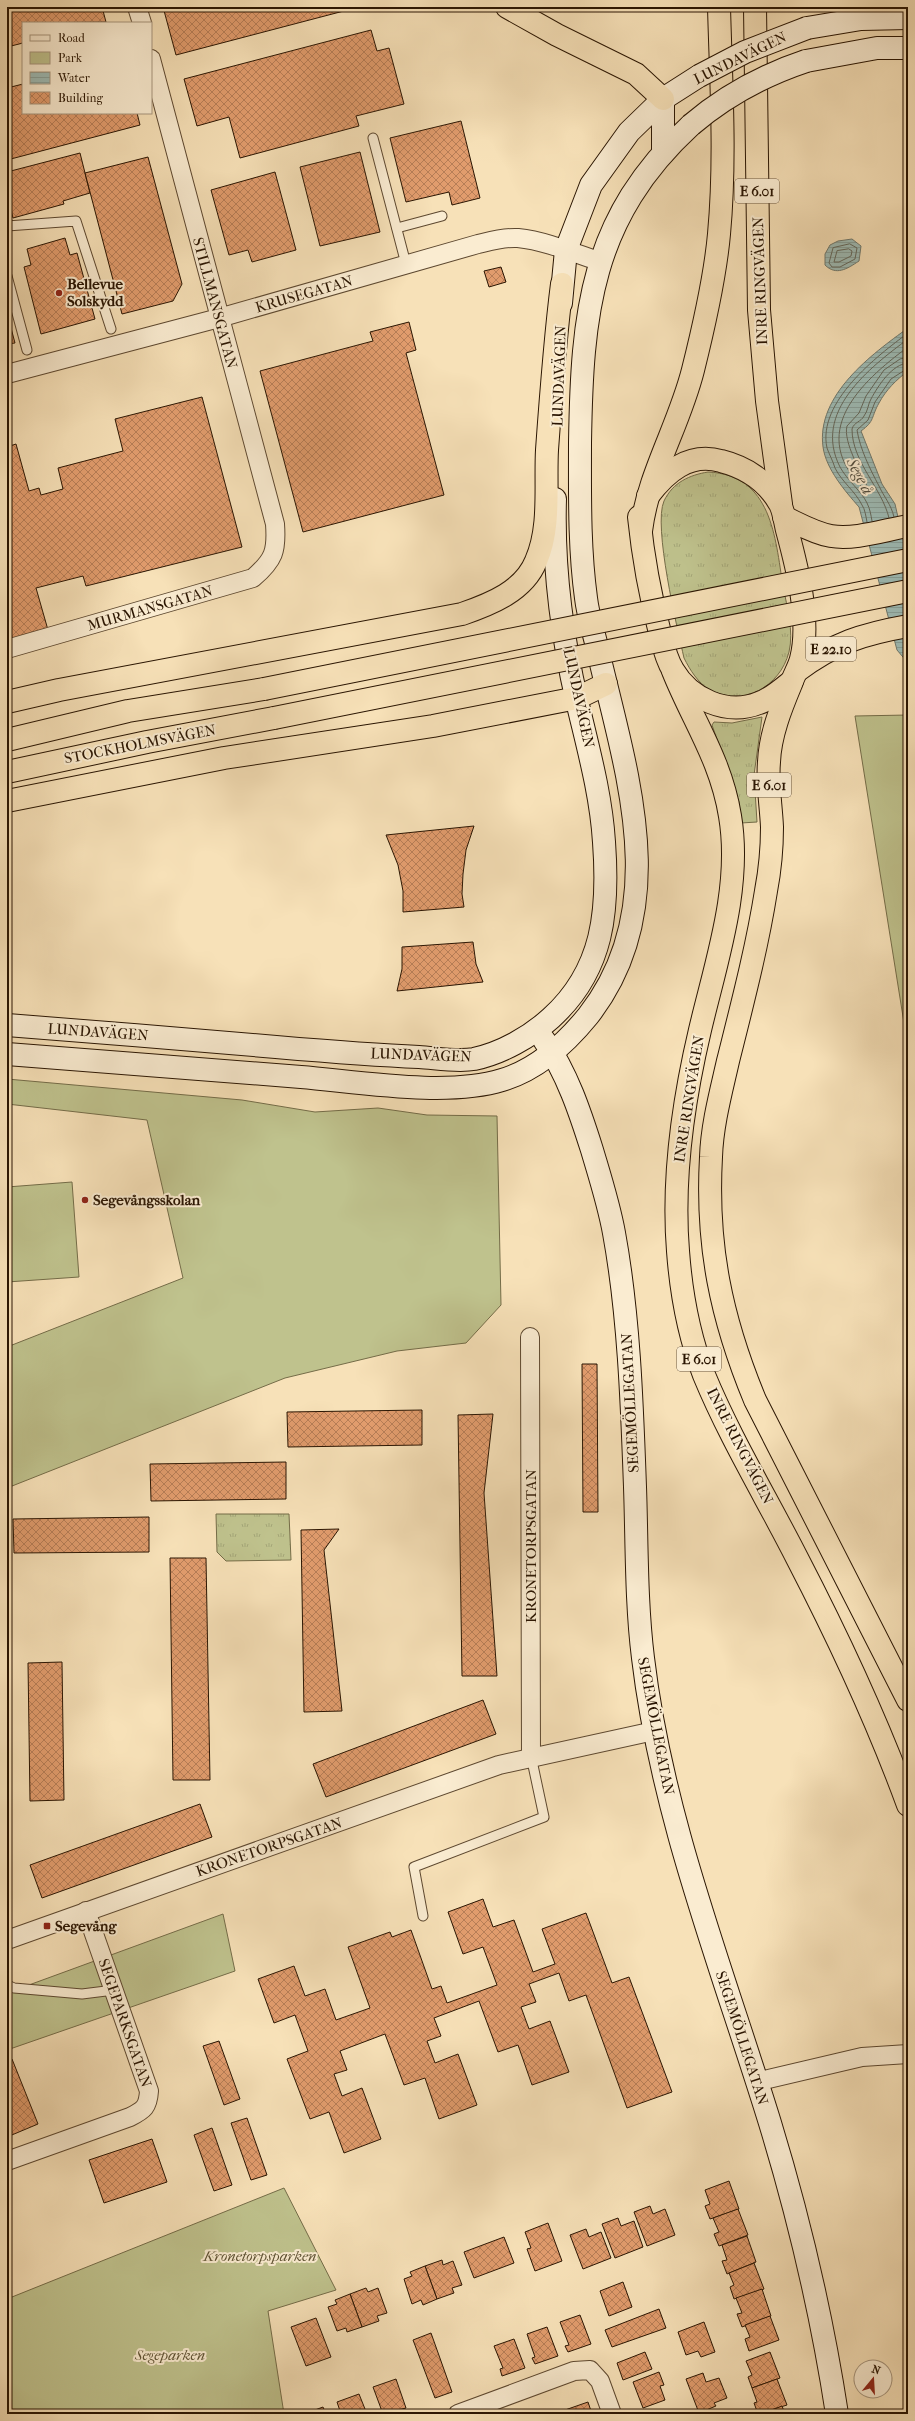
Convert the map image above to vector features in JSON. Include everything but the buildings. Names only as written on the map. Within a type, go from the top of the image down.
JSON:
[{"type":"highway","points":[[507,7],[557,35],[636,74],[663,100]]},
{"type":"highway","name":"E 6.01","points":[[640,531],[637,489],[641,465],[705,319],[719,235],[723,163],[719,7]]},
{"type":"highway","name":"INRE RINGVÄGEN","points":[[755,7],[759,310],[767,401],[783,511],[800,591],[804,621],[802,656],[774,733],[769,761],[772,828],[766,892],[719,1102],[711,1152],[711,1236],[716,1279],[724,1313],[738,1358],[752,1393],[908,1700]]},
{"type":"highway","points":[[7,702],[59,690],[462,614],[492,604],[512,591],[536,562],[541,548],[544,525],[547,451],[556,332],[562,284]]},
{"type":"highway","points":[[640,531],[648,496],[692,372],[705,319]]},
{"type":"highway","points":[[648,496],[666,473],[679,464],[714,459],[736,465],[754,475],[768,488],[783,511],[819,533],[847,537],[908,526]]},
{"type":"highway","name":"INRE RINGVÄGEN","points":[[640,531],[657,619],[673,671],[683,697],[708,743],[721,779],[730,816],[733,850],[729,899],[689,1082],[682,1126],[677,1210],[678,1251],[684,1296],[704,1374],[859,1681],[886,1745],[908,1805]]},
{"type":"highway","points":[[7,740],[128,711],[264,689],[908,560]]},
{"type":"highway","name":"STOCKHOLMSVÄGEN","points":[[7,772],[147,742],[908,591]]},
{"type":"highway","name":"E 22.10","points":[[794,676],[838,645],[868,633],[908,626]]},
{"type":"highway","points":[[673,671],[694,693],[708,702],[724,707],[743,707],[760,703],[794,676]]},
{"type":"highway","points":[[7,802],[231,757],[433,726],[577,698],[606,684]]},
{"type":"main road","name":"LUNDAVÄGEN","points":[[7,1025],[319,1051],[473,1059],[504,1048],[538,1031],[572,998],[584,980],[594,957],[604,910],[604,843],[600,802],[577,698],[560,605],[556,556],[555,505],[562,284],[566,250],[591,185],[629,132],[663,100],[699,76],[745,52],[807,28],[861,18],[908,18]]},
{"type":"main road","name":"LUNDAVÄGEN","points":[[7,1054],[383,1084],[464,1088],[504,1080],[552,1052],[573,1034],[612,982],[627,939],[634,911],[637,845],[635,815],[586,602],[582,557],[580,480],[586,328],[601,262],[611,233],[640,181],[663,153],[691,124],[716,103],[748,85],[781,70],[806,61],[877,48],[908,48]]},
{"type":"main road","points":[[663,100],[663,153]]},
{"type":"main road","name":"SEGEMÖLLEGATAN","points":[[538,1031],[552,1052],[566,1078],[587,1133],[614,1231],[623,1294],[627,1349],[642,1656],[662,1771],[693,1885],[756,2082],[800,2234],[827,2346],[837,2414]]},
{"type":"street","points":[[137,7],[142,22]]},
{"type":"street","name":"STILLMANSGATAN","points":[[152,63],[275,524],[277,546]]},
{"type":"street","name":"KRUSEGATAN","points":[[7,374],[219,318],[406,264],[499,240],[517,238],[566,250],[601,262]]},
{"type":"street","name":"MURMANSGATAN","points":[[7,649],[253,578],[268,565],[277,546]]},
{"type":"street","name":"KRONETORPSGATAN","points":[[530,1337],[531,1756]]},
{"type":"street","name":"KRONETORPSGATAN","points":[[7,1940],[499,1765],[531,1756],[654,1731]]},
{"type":"street","name":"SEGEPARKSGATAN","points":[[7,2161],[130,2117],[144,2110],[149,2103],[149,2091],[86,1911]]},
{"type":"street","points":[[756,2082],[862,2057],[908,2054]]},
{"type":"street","points":[[458,2414],[574,2371],[590,2370],[600,2381],[612,2414]]},
{"type":"lane","points":[[373,138],[406,264]]},
{"type":"lane","points":[[397,228],[442,216]]},
{"type":"lane","points":[[7,226],[76,221],[111,329]]},
{"type":"lane","points":[[7,276],[27,350]]},
{"type":"lane","points":[[423,1916],[414,1867],[544,1817],[531,1756]]},
{"type":"lane","points":[[7,1985],[14,1988],[82,1994],[114,1990]]},
{"type":"green space","points":[[708,472],[729,476],[746,484],[758,496],[773,529],[777,548],[790,627],[791,636],[789,652],[778,675],[769,684],[747,695],[722,695],[710,690],[698,680],[692,672],[684,658],[667,577],[661,514],[664,501],[672,489],[683,480]]},
{"type":"green space","points":[[908,715],[908,1048],[855,716]]},
{"type":"green space","points":[[762,717],[754,775],[757,822],[741,823],[739,802],[712,725],[714,722],[732,723]]},
{"type":"green space","points":[[7,1079],[242,1100],[315,1112],[378,1108],[427,1115],[497,1116],[501,1305],[466,1343],[397,1351],[285,1378],[7,1488],[7,1347],[183,1278],[147,1120],[7,1104]]},
{"type":"green space","points":[[72,1182],[79,1277],[7,1282],[7,1187]]},
{"type":"green space","points":[[216,1514],[289,1514],[291,1560],[226,1561],[217,1552]]},
{"type":"green space","points":[[223,1914],[235,1971],[7,2050],[7,1993]]},
{"type":"green space","points":[[284,2188],[336,2290],[268,2311],[284,2414],[7,2414],[7,2299]]},
{"type":"water","points":[[852,239],[861,246],[859,261],[846,269],[837,271],[825,265],[825,254],[830,245],[838,241]]},
{"type":"water","name":"Sege å","points":[[908,328],[908,371],[888,390],[879,403],[871,421],[861,431],[882,484],[895,504],[908,561],[908,663],[897,650],[859,507],[842,487],[832,471],[825,455],[823,447],[823,428],[828,410],[837,393],[849,378],[863,363]]},
{"type":"place","name":"Bellevue Solskydd","points":[[59,293]]},
{"type":"place","name":"Segevångsskolan","points":[[85,1200]]},
{"type":"place","name":"Segevång","points":[[47,1926]]},
{"type":"park label","name":"Kronetorpsparken","points":[[260,2256]]},
{"type":"park label","name":"Segeparken","points":[[170,2355]]}]
